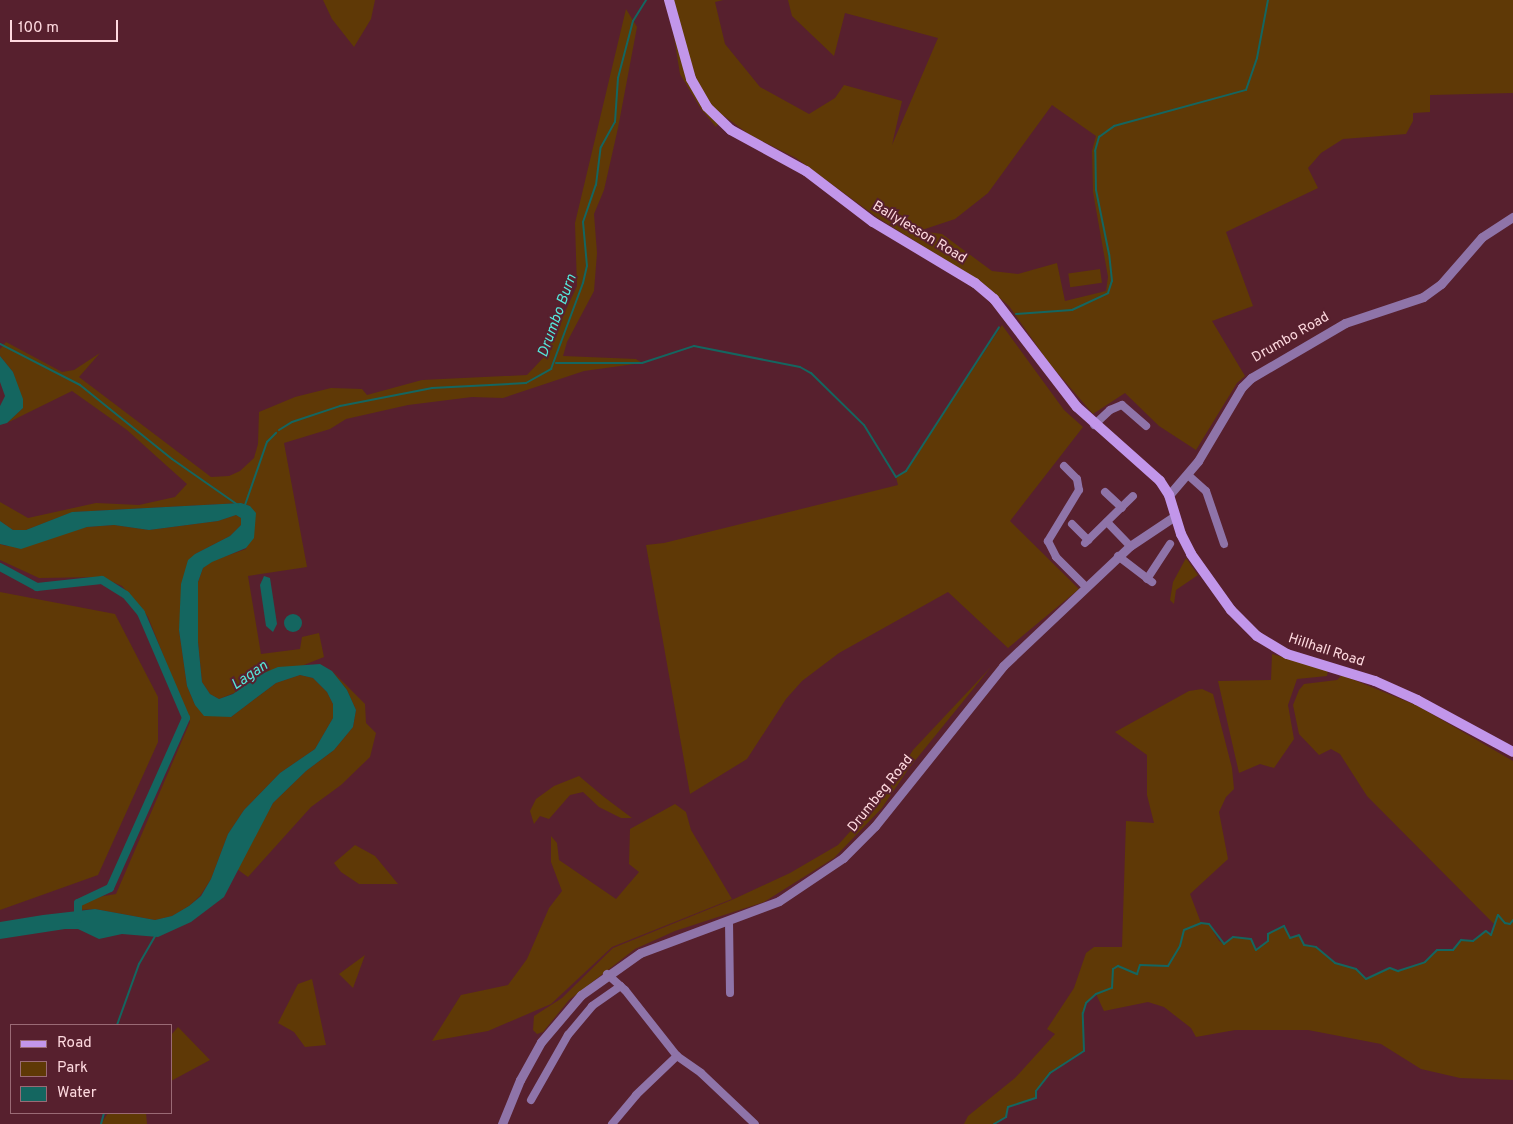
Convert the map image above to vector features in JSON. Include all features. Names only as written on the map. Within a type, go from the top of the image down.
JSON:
[{"type":"main road","name":"Ballylesson Road","points":[[669,0],[691,79],[707,106],[718,118],[753,143],[806,171],[873,222],[975,283],[1012,318],[1059,387],[1094,425],[1151,472],[1169,495]]},
{"type":"main road","name":"Hillhall Road","points":[[1169,495],[1175,516],[1191,554],[1231,610],[1257,636],[1287,654],[1392,689],[1513,752]]},
{"type":"street","name":"Drumbo Road","points":[[1169,495],[1188,475],[1219,431],[1242,387],[1251,378],[1345,323],[1423,297],[1441,284],[1482,237],[1513,217]]},
{"type":"street","points":[[1094,425],[1116,405],[1122,405],[1146,426]]},
{"type":"street","points":[[1064,466],[1077,479],[1079,490],[1048,541],[1056,557],[1086,587]]},
{"type":"street","points":[[1188,475],[1206,491],[1224,544]]},
{"type":"street","points":[[1105,492],[1122,508]]},
{"type":"street","points":[[1072,524],[1087,542],[1133,496]]},
{"type":"street","name":"Drumbeg Road","points":[[502,1124],[520,1080],[541,1042],[566,1010],[607,974],[658,944],[729,921],[798,890],[860,842],[991,678],[1118,556],[1175,516]]},
{"type":"street","points":[[1107,522],[1130,546]]},
{"type":"street","points":[[1118,556],[1149,580],[1170,544]]},
{"type":"street","points":[[729,921],[730,993]]},
{"type":"street","points":[[607,974],[621,986],[677,1056],[701,1073],[755,1124]]},
{"type":"street","points":[[531,1100],[568,1035],[592,1006],[621,986]]},
{"type":"street","points":[[612,1124],[636,1095],[677,1056]]},
{"type":"green space","points":[[323,0],[375,0],[371,19],[354,47],[332,19]]},
{"type":"green space","points":[[664,0],[723,0],[715,2],[725,44],[760,87],[809,114],[835,98],[844,85],[902,101],[892,145],[938,38],[845,13],[834,56],[792,16],[788,0],[1513,0],[1513,93],[1430,95],[1430,112],[1413,113],[1413,121],[1406,134],[1343,139],[1321,153],[1308,168],[1318,188],[1226,232],[1253,306],[1212,321],[1245,376],[1237,383],[1196,450],[1159,426],[1125,393],[1093,414],[1049,363],[1009,306],[984,284],[878,218],[796,158],[750,135],[724,116],[716,127],[701,109],[680,74],[673,31]],"holes":[[[1052,105],[1096,136],[1092,151],[1093,192],[1108,277],[1106,291],[1065,301],[1057,263],[1018,274],[992,271],[942,234],[919,231],[955,219],[988,193]]]},
{"type":"green space","points":[[626,9],[637,27],[604,190],[594,214],[597,253],[594,291],[567,342],[563,356],[636,359],[642,363],[584,371],[503,398],[472,397],[408,405],[346,419],[330,429],[284,443],[307,567],[248,576],[261,654],[300,649],[302,637],[319,633],[324,657],[219,699],[210,694],[202,682],[198,642],[198,582],[203,568],[212,561],[246,549],[250,506],[241,503],[73,512],[26,530],[13,530],[0,521],[0,502],[28,518],[96,503],[139,505],[175,497],[187,484],[127,430],[72,391],[7,423],[23,408],[13,372],[0,356],[0,349],[6,342],[62,372],[74,370],[100,353],[79,377],[211,477],[229,476],[240,471],[254,458],[258,444],[259,412],[295,397],[331,388],[362,389],[367,395],[422,380],[527,375],[544,357],[577,286],[575,223]]},
{"type":"green space","points":[[1100,269],[1102,283],[1070,287],[1068,273]]},
{"type":"green space","points":[[1002,325],[1064,410],[1083,427],[1010,521],[1079,589],[1008,648],[948,592],[839,653],[802,681],[786,699],[747,759],[690,794],[646,545],[664,543],[898,485],[896,477],[906,471]]},
{"type":"green space","points":[[236,515],[241,518],[241,525],[230,536],[195,554],[179,630],[187,686],[195,705],[231,717],[276,683],[300,675],[313,678],[327,692],[333,704],[333,718],[315,749],[280,773],[244,810],[228,834],[211,879],[200,896],[189,906],[172,916],[155,920],[95,909],[80,910],[81,905],[92,898],[116,894],[190,722],[148,617],[122,586],[101,577],[39,578],[0,560],[0,544],[6,546],[87,527],[114,525],[149,530],[218,521]]},
{"type":"green space","points":[[1186,558],[1198,575],[1176,590],[1174,604],[1170,600],[1173,582]]},
{"type":"green space","points":[[0,592],[115,614],[158,697],[158,742],[98,875],[0,910]]},
{"type":"green space","points":[[1272,654],[1328,670],[1327,676],[1297,679],[1288,705],[1294,739],[1274,768],[1260,764],[1239,773],[1218,681],[1271,680]]},
{"type":"green space","points":[[991,667],[909,768],[882,808],[834,858],[764,902],[675,931],[635,949],[569,1000],[543,1032],[537,1034],[533,1030],[534,1016],[562,998],[613,948],[734,899],[790,873],[838,845],[890,787],[913,750]]},
{"type":"green space","points":[[332,671],[365,704],[366,723],[376,733],[370,757],[341,785],[311,807],[248,877],[237,869],[273,803],[306,771],[334,750],[353,727],[356,710],[347,690]]},
{"type":"green space","points":[[1342,675],[1418,706],[1513,761],[1513,1080],[1460,1078],[1421,1069],[1381,1044],[1308,1030],[1235,1030],[1196,1037],[1191,1028],[1164,1007],[1148,1002],[1104,1011],[1096,994],[1086,1003],[1083,1013],[1084,1051],[1050,1073],[1036,1091],[1036,1098],[1008,1107],[1006,1117],[994,1124],[964,1124],[968,1116],[1015,1078],[1055,1034],[1047,1029],[1074,988],[1086,953],[1094,947],[1122,947],[1126,821],[1154,823],[1147,795],[1147,755],[1115,732],[1189,691],[1202,689],[1213,694],[1232,768],[1234,789],[1226,797],[1219,812],[1228,859],[1190,894],[1201,923],[1209,924],[1219,941],[1224,944],[1233,937],[1251,939],[1256,950],[1267,941],[1268,934],[1284,926],[1290,938],[1299,935],[1304,945],[1316,947],[1335,963],[1356,969],[1366,979],[1390,968],[1398,971],[1425,962],[1437,950],[1453,950],[1461,940],[1473,941],[1486,931],[1491,935],[1495,925],[1367,796],[1340,754],[1331,749],[1319,755],[1299,734],[1293,705],[1299,690],[1304,684],[1337,680]]},
{"type":"green space","points":[[579,776],[632,818],[621,818],[599,807],[583,792],[570,795],[549,819],[540,816],[534,824],[530,811],[536,799],[554,786]]},
{"type":"green space","points":[[675,804],[686,812],[691,830],[732,899],[612,947],[551,1004],[488,1031],[432,1041],[461,995],[508,985],[527,959],[549,908],[562,891],[551,862],[551,836],[557,843],[559,860],[616,899],[639,872],[629,864],[630,829]]},
{"type":"green space","points":[[355,845],[375,856],[398,884],[359,884],[341,872],[334,863]]},
{"type":"green space","points":[[365,955],[353,988],[339,974]]},
{"type":"green space","points":[[312,979],[326,1045],[305,1047],[294,1032],[278,1023],[298,984]]},
{"type":"green space","points":[[178,1027],[210,1060],[172,1080],[172,1034]]},
{"type":"green space","points":[[107,1114],[146,1114],[147,1124],[101,1124]]},
{"type":"water","points":[[0,356],[13,372],[23,399],[23,408],[7,423],[0,425],[0,406],[5,396],[0,382]]},
{"type":"water","points":[[241,503],[250,506],[256,513],[254,538],[246,548],[212,562],[203,568],[198,582],[198,642],[202,682],[210,694],[219,699],[233,694],[259,675],[278,667],[320,664],[332,671],[347,690],[356,710],[353,727],[334,750],[306,771],[273,803],[224,897],[191,922],[158,937],[122,934],[99,939],[78,929],[65,929],[0,939],[0,922],[95,909],[155,920],[172,916],[189,906],[201,896],[211,879],[228,834],[244,810],[280,773],[315,749],[333,718],[333,704],[327,692],[313,678],[300,675],[276,683],[231,717],[204,716],[195,705],[187,686],[179,630],[181,584],[188,560],[195,554],[230,536],[241,525],[241,518],[236,515],[218,521],[149,530],[114,525],[87,527],[21,549],[0,544],[0,521],[13,530],[26,530],[72,512]]},
{"type":"water","points":[[264,576],[270,578],[277,624],[273,632],[266,626],[260,585]]},
{"type":"water","points":[[293,614],[299,617],[302,623],[299,629],[293,632],[287,629],[284,623],[287,617]]},
{"type":"waterway","name":"Drumbo Burn","points":[[279,430],[292,422],[340,406],[432,388],[526,383],[551,369],[583,283],[587,266],[583,222],[596,185],[601,147],[615,122],[618,78],[633,21],[646,0]]},
{"type":"waterway","points":[[1016,314],[1072,310],[1108,293],[1112,281],[1109,254],[1096,190],[1095,151],[1099,137],[1114,126],[1246,90],[1257,58],[1268,0]]},
{"type":"waterway","points":[[556,363],[642,363],[694,346],[800,367],[811,373],[864,425],[896,477],[906,471],[999,327]]},
{"type":"waterway","points":[[0,344],[80,385],[172,459],[238,505]]},
{"type":"waterway","name":"Drumbo Burn","points":[[245,505],[267,442],[276,433]]},
{"type":"waterway","points":[[0,567],[37,587],[102,580],[126,595],[141,613],[186,718],[110,888],[78,903],[78,919]]},
{"type":"waterway","points":[[994,1124],[1006,1117],[1008,1107],[1036,1098],[1036,1091],[1050,1073],[1084,1051],[1083,1013],[1086,1003],[1096,994],[1112,988],[1113,969],[1118,966],[1137,974],[1140,965],[1168,966],[1180,946],[1184,930],[1201,923],[1209,924],[1224,944],[1233,937],[1251,939],[1256,950],[1268,941],[1268,934],[1284,926],[1290,938],[1299,935],[1304,945],[1316,947],[1335,963],[1356,969],[1366,979],[1390,968],[1398,971],[1425,962],[1437,950],[1453,950],[1461,940],[1473,941],[1486,931],[1491,935],[1498,915],[1505,923],[1510,924],[1513,920]]},
{"type":"waterway","points":[[117,1024],[139,964],[155,936]]},
{"type":"waterway","points":[[101,1124],[104,1114]]},
{"type":"water label","name":"Lagan","points":[[250,676]]}]
